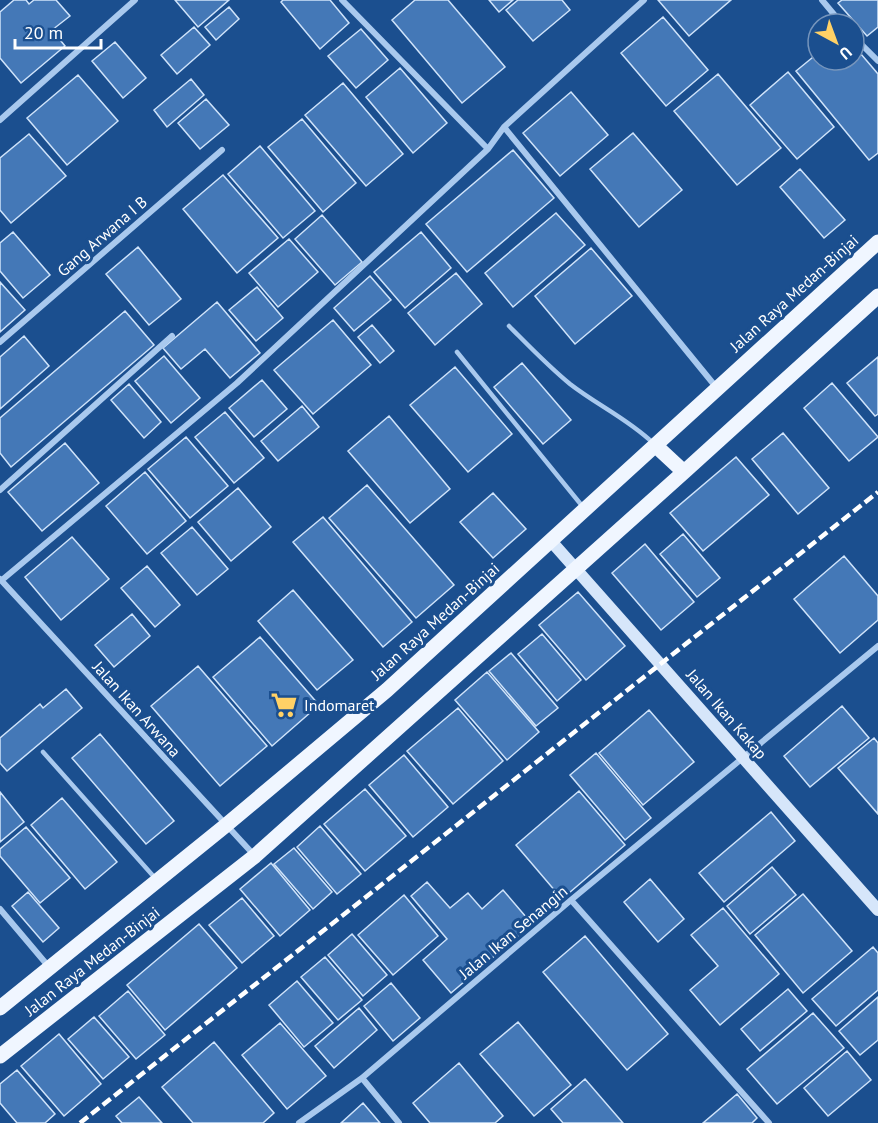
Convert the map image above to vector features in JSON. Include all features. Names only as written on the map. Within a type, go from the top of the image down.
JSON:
[{"type":"main road","name":"Jalan Raya Medan-Binjai","points":[[0,1008],[225,826],[387,690],[878,242]]},
{"type":"main road","name":"Jalan Raya Medan-Binjai","points":[[0,1056],[255,856],[878,296]]},
{"type":"main road","points":[[656,446],[684,472]]},
{"type":"street","points":[[0,120],[135,0]]},
{"type":"street","points":[[342,0],[488,149]]},
{"type":"street","points":[[1,579],[237,383],[488,149],[504,127],[644,0]]},
{"type":"street","points":[[822,0],[832,12]]},
{"type":"street","points":[[866,49],[878,61]]},
{"type":"street","points":[[504,127],[717,388]]},
{"type":"street","name":"Gang Arwana I B","points":[[0,342],[222,150]]},
{"type":"street","points":[[0,490],[172,336]]},
{"type":"street","name":"Jalan Ikan Kakap","points":[[551,541],[878,910]]},
{"type":"street","name":"Jalan Ikan Arwana","points":[[1,579],[225,826],[255,856]]},
{"type":"street","name":"Jalan Ikan Senangin","points":[[299,1123],[362,1078],[571,900],[878,646]]},
{"type":"street","points":[[571,900],[769,1123]]},
{"type":"street","points":[[0,909],[50,967]]},
{"type":"street","points":[[362,1078],[399,1123]]},
{"type":"lane","points":[[509,326],[571,385],[640,431],[656,446]]},
{"type":"lane","points":[[457,352],[585,510]]},
{"type":"lane","points":[[43,752],[157,879]]},
{"type":"building","points":[[14,0],[26,0],[29,4],[34,0],[56,0],[70,16],[52,30],[65,46],[21,83],[0,58],[0,12]]},
{"type":"building","points":[[175,0],[229,0],[198,27]]},
{"type":"building","points":[[283,0],[330,0],[349,23],[320,49],[281,2]]},
{"type":"building","points":[[415,0],[448,0],[505,67],[462,103],[392,20]]},
{"type":"building","points":[[489,0],[513,0],[499,12]]},
{"type":"building","points":[[518,0],[562,0],[570,10],[533,41],[506,10]]},
{"type":"building","points":[[658,0],[731,0],[689,36]]},
{"type":"building","points":[[842,0],[878,0],[878,27],[867,36],[866,12],[846,12],[838,3]]},
{"type":"building","points":[[229,7],[239,19],[216,40],[205,27]]},
{"type":"building","points":[[663,17],[708,70],[666,106],[621,53]]},
{"type":"building","points":[[194,27],[210,45],[177,74],[161,55]]},
{"type":"building","points":[[361,29],[388,60],[356,88],[328,56]]},
{"type":"building","points":[[115,42],[146,78],[123,98],[92,61]]},
{"type":"building","points":[[866,60],[878,74],[878,153],[869,160],[796,71],[806,63],[806,72],[866,72]]},
{"type":"building","points":[[400,68],[447,123],[413,153],[366,97]]},
{"type":"building","points":[[788,72],[834,127],[797,159],[750,105]]},
{"type":"building","points":[[718,74],[781,148],[737,185],[674,111]]},
{"type":"building","points":[[78,75],[118,121],[67,165],[27,118]]},
{"type":"building","points":[[191,79],[204,95],[167,127],[154,110]]},
{"type":"building","points":[[343,83],[403,154],[366,186],[305,115]]},
{"type":"building","points":[[571,92],[608,135],[560,176],[523,133]]},
{"type":"building","points":[[206,99],[229,125],[200,149],[178,123]]},
{"type":"building","points":[[302,119],[356,183],[323,212],[268,147]]},
{"type":"building","points":[[633,133],[682,190],[639,227],[590,169]]},
{"type":"building","points":[[29,134],[66,176],[11,223],[0,210],[0,158]]},
{"type":"building","points":[[260,146],[315,211],[283,238],[228,174]]},
{"type":"building","points":[[513,150],[554,198],[467,272],[426,224]]},
{"type":"building","points":[[800,169],[845,220],[824,238],[780,187]]},
{"type":"building","points":[[223,175],[278,238],[237,273],[183,209]]},
{"type":"building","points":[[556,213],[585,245],[513,307],[485,273]]},
{"type":"building","points":[[322,215],[362,262],[335,285],[295,239]]},
{"type":"building","points":[[13,232],[50,275],[23,298],[0,271],[0,243]]},
{"type":"building","points":[[421,232],[451,268],[405,308],[374,272]]},
{"type":"building","points":[[289,239],[318,272],[278,307],[249,273]]},
{"type":"building","points":[[138,247],[181,299],[149,325],[106,274]]},
{"type":"building","points":[[591,248],[632,296],[575,344],[535,296]]},
{"type":"building","points":[[456,273],[482,304],[435,345],[408,313]]},
{"type":"building","points":[[370,276],[391,300],[354,331],[334,308]]},
{"type":"building","points":[[0,282],[25,310],[0,332]]},
{"type":"building","points":[[257,287],[283,318],[256,341],[229,310]]},
{"type":"building","points":[[217,302],[260,353],[230,378],[205,349],[181,369],[163,348]]},
{"type":"building","points":[[125,311],[154,345],[11,467],[0,453],[0,418]]},
{"type":"building","points":[[333,320],[371,365],[313,414],[274,370]]},
{"type":"building","points":[[372,325],[394,351],[380,363],[358,337]]},
{"type":"building","points":[[24,336],[49,366],[0,409],[0,357]]},
{"type":"building","points":[[164,356],[200,398],[171,423],[135,381]]},
{"type":"building","points":[[878,357],[878,414],[875,416],[847,383]]},
{"type":"building","points":[[522,363],[571,420],[543,444],[494,387]]},
{"type":"building","points":[[455,367],[512,434],[468,472],[410,405]]},
{"type":"building","points":[[262,380],[287,409],[254,437],[229,408]]},
{"type":"building","points":[[832,383],[878,437],[849,461],[804,408]]},
{"type":"building","points":[[129,384],[161,422],[144,438],[111,400]]},
{"type":"building","points":[[302,406],[319,427],[278,461],[261,441]]},
{"type":"building","points":[[225,412],[264,458],[234,483],[195,437]]},
{"type":"building","points":[[389,416],[450,489],[410,523],[348,451]]},
{"type":"building","points":[[783,433],[829,488],[798,514],[752,459]]},
{"type":"building","points":[[186,437],[228,486],[190,518],[148,469]]},
{"type":"building","points":[[65,443],[99,483],[42,531],[8,492]]},
{"type":"building","points":[[736,457],[769,495],[703,551],[670,513]]},
{"type":"building","points":[[145,472],[186,521],[147,554],[106,506]]},
{"type":"building","points":[[367,485],[454,585],[416,618],[329,518]]},
{"type":"building","points":[[238,488],[271,527],[231,561],[198,522]]},
{"type":"building","points":[[493,493],[526,529],[493,558],[460,522]]},
{"type":"building","points":[[323,517],[412,622],[383,647],[293,542]]},
{"type":"building","points":[[192,527],[228,569],[197,595],[161,553]]},
{"type":"building","points":[[683,534],[720,578],[697,597],[660,554]]},
{"type":"building","points":[[72,537],[109,579],[61,620],[25,577]]},
{"type":"building","points":[[645,544],[694,602],[661,630],[612,573]]},
{"type":"building","points":[[844,556],[878,596],[878,620],[840,653],[794,599]]},
{"type":"building","points":[[147,566],[180,605],[155,627],[121,588]]},
{"type":"building","points":[[293,590],[353,660],[317,690],[258,621]]},
{"type":"building","points":[[578,592],[625,646],[586,680],[539,625]]},
{"type":"building","points":[[132,614],[150,636],[114,667],[95,645]]},
{"type":"building","points":[[542,634],[581,680],[557,701],[518,654]]},
{"type":"building","points":[[260,637],[319,705],[272,746],[213,677]]},
{"type":"building","points":[[511,653],[558,708],[536,726],[489,671]]},
{"type":"building","points":[[198,666],[267,746],[220,786],[151,706]]},
{"type":"building","points":[[487,672],[539,732],[507,760],[455,700]]},
{"type":"building","points":[[66,689],[82,708],[7,771],[0,763],[0,738],[40,704],[43,708]]},
{"type":"building","points":[[842,706],[869,738],[810,787],[784,756]]},
{"type":"building","points":[[458,708],[503,761],[453,804],[407,751]]},
{"type":"building","points":[[649,710],[694,762],[643,805],[599,753]]},
{"type":"building","points":[[100,734],[174,821],[146,844],[72,758]]},
{"type":"building","points":[[874,738],[878,743],[878,814],[838,768]]},
{"type":"building","points":[[596,753],[651,818],[625,840],[570,775]]},
{"type":"building","points":[[404,755],[448,807],[413,837],[369,785]]},
{"type":"building","points":[[365,789],[406,836],[365,871],[324,824]]},
{"type":"building","points":[[579,791],[625,845],[562,899],[516,845]]},
{"type":"building","points":[[0,792],[24,822],[0,842]]},
{"type":"building","points":[[62,798],[117,862],[85,889],[31,825]]},
{"type":"building","points":[[771,812],[795,841],[724,902],[699,873]]},
{"type":"building","points":[[320,826],[361,874],[337,894],[297,847]]},
{"type":"building","points":[[26,827],[70,878],[40,903],[0,856],[0,849]]},
{"type":"building","points":[[294,848],[332,892],[313,909],[274,864]]},
{"type":"building","points":[[271,863],[310,910],[280,936],[240,889]]},
{"type":"building","points":[[772,867],[796,895],[750,934],[727,906]]},
{"type":"building","points":[[650,879],[684,919],[658,942],[624,902]]},
{"type":"building","points":[[427,882],[450,908],[468,893],[482,909],[503,890],[532,924],[451,993],[423,960],[447,939],[411,896]]},
{"type":"building","points":[[28,892],[59,928],[43,942],[12,906]]},
{"type":"building","points":[[803,894],[852,951],[803,993],[755,935]]},
{"type":"building","points":[[404,895],[438,936],[393,975],[358,935]]},
{"type":"building","points":[[242,898],[274,936],[242,963],[209,925]]},
{"type":"building","points":[[723,908],[779,974],[720,1025],[690,990],[718,966],[691,935]]},
{"type":"building","points":[[199,924],[237,968],[165,1030],[127,985]]},
{"type":"building","points":[[352,934],[387,975],[363,996],[328,955]]},
{"type":"building","points":[[585,936],[668,1034],[627,1070],[543,972]]},
{"type":"building","points":[[873,947],[878,953],[878,990],[836,1026],[812,999]]},
{"type":"building","points":[[325,957],[362,1000],[338,1020],[301,977]]},
{"type":"building","points":[[297,981],[333,1023],[304,1047],[269,1005]]},
{"type":"building","points":[[391,983],[420,1018],[393,1041],[364,1006]]},
{"type":"building","points":[[788,989],[807,1011],[760,1051],[741,1029]]},
{"type":"building","points":[[128,991],[165,1035],[136,1059],[99,1016]]},
{"type":"building","points":[[878,997],[878,1040],[860,1055],[839,1031]]},
{"type":"building","points":[[359,1008],[377,1030],[334,1068],[315,1046]]},
{"type":"building","points":[[813,1013],[844,1048],[777,1104],[747,1069]]},
{"type":"building","points":[[94,1017],[129,1057],[103,1079],[68,1039]]},
{"type":"building","points":[[518,1022],[571,1085],[534,1116],[480,1054]]},
{"type":"building","points":[[280,1023],[326,1076],[287,1109],[242,1055]]},
{"type":"building","points":[[59,1034],[101,1084],[64,1116],[21,1066]]},
{"type":"building","points":[[214,1042],[274,1113],[263,1123],[193,1123],[162,1087]]},
{"type":"building","points":[[847,1051],[871,1080],[828,1116],[804,1088]]},
{"type":"building","points":[[459,1063],[503,1116],[495,1123],[430,1123],[413,1103]]},
{"type":"building","points":[[17,1070],[55,1114],[45,1123],[17,1123],[0,1103],[0,1084]]},
{"type":"building","points":[[585,1079],[623,1123],[563,1123],[551,1109]]},
{"type":"building","points":[[737,1094],[757,1118],[752,1123],[703,1123]]},
{"type":"building","points":[[139,1097],[162,1123],[122,1123],[116,1116]]},
{"type":"building","points":[[363,1103],[380,1123],[341,1123]]},
{"type":"railway","points":[[80,1123],[878,492]]},
{"type":"place","name":"Indomaret","points":[[284,705]]}]
